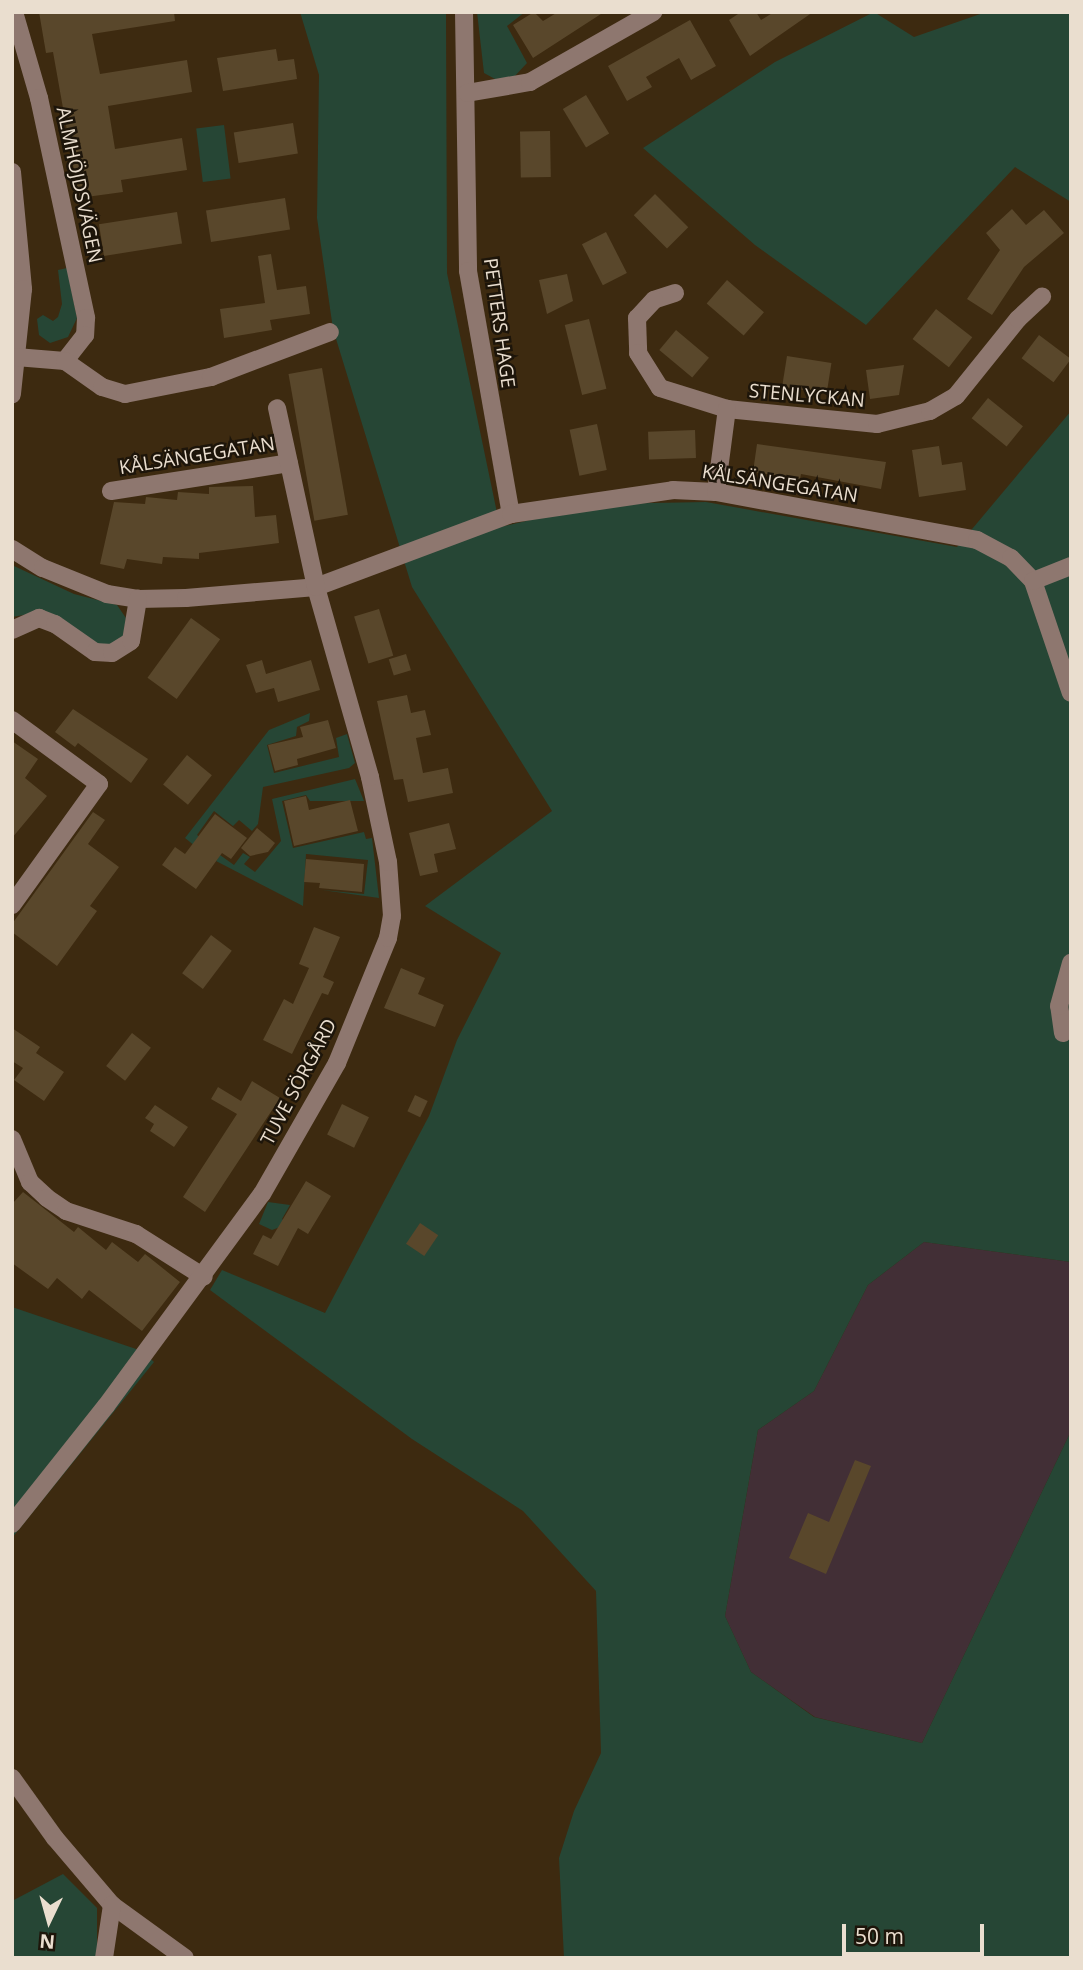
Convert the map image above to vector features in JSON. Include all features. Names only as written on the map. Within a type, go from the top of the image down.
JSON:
[{"type":"street","name":"ALMHÖJDSVÄGEN","points":[[14,12],[39,98],[86,318],[85,335],[65,361]]},
{"type":"street","name":"PETTERS HAGE","points":[[464,12],[468,271],[511,514]]},
{"type":"street","points":[[467,93],[530,82],[653,12]]},
{"type":"street","points":[[12,172],[23,260],[12,394]]},
{"type":"street","name":"STENLYCKAN","points":[[675,293],[654,300],[637,318],[638,353],[660,388],[727,409],[877,424],[930,411],[962,389],[1018,319],[1042,297]]},
{"type":"street","points":[[16,358],[65,361],[102,387],[125,394],[212,377],[330,332]]},
{"type":"street","name":"KÅLSÄNGEGATAN","points":[[277,408],[316,587]]},
{"type":"street","name":"STENLYCKAN","points":[[716,492],[727,409]]},
{"type":"street","name":"KÅLSÄNGEGATAN","points":[[111,491],[289,463]]},
{"type":"street","name":"KÅLSÄNGEGATAN","points":[[12,549],[82,586],[138,599],[316,587],[511,514],[660,491],[716,492],[977,540],[1011,558],[1033,581],[1071,693]]},
{"type":"street","points":[[1033,581],[1071,566]]},
{"type":"street","name":"TUVE SÖRGÅRD","points":[[12,1524],[204,1277],[262,1194],[337,1063],[388,938],[392,916],[387,857],[350,697],[316,587]]},
{"type":"street","points":[[12,630],[39,618],[55,624],[96,653],[112,653],[131,641],[138,599]]},
{"type":"street","points":[[12,720],[99,784],[12,905]]},
{"type":"street","points":[[1063,1032],[1059,1006],[1071,963]]},
{"type":"street","points":[[12,1139],[30,1182],[47,1198],[66,1211],[136,1234],[204,1277]]},
{"type":"street","points":[[12,1778],[55,1838],[112,1905],[185,1958]]},
{"type":"street","points":[[104,1958],[112,1905]]},
{"type":"shaded area","points":[[924,1242],[1071,1262],[1071,1431],[922,1743],[815,1717],[751,1672],[725,1616],[758,1430],[814,1391],[868,1285]]},
{"type":"green space","points":[[300,12],[446,12],[447,273],[500,527],[599,504],[706,502],[957,547],[1071,411],[1071,1262],[924,1242],[868,1285],[814,1391],[758,1430],[725,1616],[751,1672],[814,1717],[922,1743],[1071,1431],[1071,1958],[564,1958],[559,1858],[574,1811],[601,1753],[596,1591],[523,1511],[412,1439],[210,1290],[222,1270],[325,1313],[429,1116],[457,1040],[501,953],[425,906],[552,811],[412,587],[333,329],[317,218],[319,75]]},
{"type":"green space","points":[[477,12],[525,12],[507,26],[527,63],[513,78],[495,79],[484,73]]},
{"type":"green space","points":[[874,12],[914,37],[986,12],[1071,12],[1071,202],[1015,167],[866,325],[755,245],[643,148],[775,62]]},
{"type":"green space","points":[[224,125],[231,179],[203,182],[196,128]]},
{"type":"green space","points":[[67,268],[77,318],[68,337],[50,343],[39,335],[37,319],[43,315],[53,321],[58,317],[62,304],[58,270]]},
{"type":"green space","points":[[14,566],[74,594],[117,605],[126,618],[123,637],[113,645],[99,645],[41,612],[12,617]]},
{"type":"green space","points":[[310,713],[309,721],[297,727],[296,736],[267,745],[274,773],[339,757],[336,738],[347,734],[355,763],[349,768],[263,787],[258,824],[252,831],[239,820],[233,826],[214,811],[197,835],[216,850],[210,858],[185,838],[269,730]]},
{"type":"green space","points":[[355,779],[364,801],[310,801],[306,795],[282,801],[293,848],[364,832],[366,839],[372,838],[379,898],[322,890],[364,894],[368,860],[306,854],[303,906],[216,861],[220,855],[234,865],[243,853],[250,857],[244,864],[255,872],[281,841],[272,799]]},
{"type":"green space","points":[[268,1202],[290,1205],[282,1219],[288,1224],[272,1230],[259,1224]]},
{"type":"green space","points":[[12,1307],[142,1351],[154,1362],[12,1538]]},
{"type":"green space","points":[[63,1874],[97,1908],[97,1958],[12,1958],[12,1901]]},
{"type":"building","points":[[39,12],[174,12],[175,21],[92,34],[100,74],[187,60],[192,92],[108,106],[115,149],[182,138],[187,170],[121,180],[123,192],[79,198],[53,52],[46,53]]},
{"type":"building","points":[[534,12],[543,21],[558,12],[604,12],[533,58],[513,25]]},
{"type":"building","points":[[741,12],[756,12],[761,20],[774,12],[813,12],[750,56],[729,20]]},
{"type":"building","points":[[690,20],[716,66],[691,80],[679,58],[646,77],[652,87],[627,101],[608,66]]},
{"type":"building","points":[[276,49],[278,61],[294,59],[297,79],[223,91],[217,58]]},
{"type":"building","points":[[586,95],[609,134],[586,147],[563,109]]},
{"type":"building","points":[[293,123],[298,154],[239,163],[234,132]]},
{"type":"building","points":[[550,131],[551,177],[521,178],[520,132]]},
{"type":"building","points":[[655,194],[688,227],[667,248],[634,215]]},
{"type":"building","points":[[285,198],[290,230],[211,242],[206,211]]},
{"type":"building","points":[[1012,209],[1026,225],[1044,210],[1064,233],[1024,267],[992,315],[967,299],[1000,250],[986,233]]},
{"type":"building","points":[[177,212],[182,244],[104,256],[99,224]]},
{"type":"building","points":[[606,232],[627,273],[603,285],[582,244]]},
{"type":"building","points":[[271,254],[277,290],[306,286],[310,314],[270,320],[272,330],[224,338],[220,309],[265,303],[258,256]]},
{"type":"building","points":[[567,274],[573,301],[547,314],[539,280]]},
{"type":"building","points":[[727,280],[764,312],[744,336],[707,303]]},
{"type":"building","points":[[936,309],[972,337],[949,367],[913,339]]},
{"type":"building","points":[[589,319],[606,389],[582,395],[565,325]]},
{"type":"building","points":[[676,330],[709,358],[692,378],[659,350]]},
{"type":"building","points":[[1039,335],[1071,359],[1053,382],[1022,358]]},
{"type":"building","points":[[787,356],[831,363],[827,394],[782,387]]},
{"type":"building","points":[[904,365],[899,395],[870,399],[866,370]]},
{"type":"building","points":[[322,368],[348,515],[314,521],[289,374]]},
{"type":"building","points":[[988,398],[1023,426],[1007,447],[972,418]]},
{"type":"building","points":[[597,424],[607,470],[579,476],[570,430]]},
{"type":"building","points":[[695,430],[696,458],[649,460],[648,432]]},
{"type":"building","points":[[757,444],[886,462],[881,489],[801,474],[800,479],[753,472]]},
{"type":"building","points":[[939,446],[942,465],[962,462],[966,490],[919,497],[912,450]]},
{"type":"building","points":[[253,486],[255,517],[276,515],[279,543],[199,553],[199,559],[163,557],[162,564],[127,559],[124,569],[100,564],[114,502],[145,504],[146,497],[177,500],[178,492],[209,494],[209,487]]},
{"type":"building","points":[[379,609],[393,656],[368,663],[354,617]]},
{"type":"building","points":[[191,618],[220,639],[177,699],[148,678]]},
{"type":"building","points":[[406,654],[411,670],[394,676],[389,659]]},
{"type":"building","points":[[262,660],[266,674],[311,660],[320,690],[278,702],[274,688],[256,693],[246,665]]},
{"type":"building","points":[[407,695],[411,713],[425,710],[431,735],[416,738],[423,773],[448,768],[453,793],[408,802],[403,779],[394,780],[377,701]]},
{"type":"building","points":[[73,709],[148,759],[131,783],[78,743],[75,747],[55,732]]},
{"type":"building","points":[[328,720],[336,748],[297,759],[298,765],[275,771],[268,745],[303,737],[300,727]]},
{"type":"building","points":[[12,741],[38,759],[25,778],[47,796],[12,838]]},
{"type":"building","points":[[187,755],[212,775],[188,805],[163,785]]},
{"type":"building","points":[[306,796],[309,810],[350,800],[358,831],[294,846],[284,801]]},
{"type":"building","points":[[93,812],[105,820],[88,844],[119,867],[90,906],[97,911],[57,966],[12,932],[12,924]]},
{"type":"building","points":[[215,814],[247,838],[231,859],[222,853],[196,889],[162,865],[175,847],[185,854]]},
{"type":"building","points":[[449,823],[456,849],[434,854],[438,872],[420,876],[409,833]]},
{"type":"building","points":[[257,828],[275,843],[268,852],[250,856],[241,848]]},
{"type":"building","points":[[306,859],[364,864],[362,892],[319,888],[320,883],[304,882]]},
{"type":"building","points":[[314,927],[340,937],[323,977],[334,982],[328,995],[322,993],[292,1054],[263,1040],[284,999],[293,1004],[309,968],[299,964]]},
{"type":"building","points":[[211,935],[232,951],[203,989],[182,973]]},
{"type":"building","points":[[401,968],[425,978],[418,994],[444,1005],[435,1027],[384,1008]]},
{"type":"building","points":[[12,1028],[40,1047],[36,1053],[64,1072],[44,1101],[14,1080],[23,1068],[12,1061]]},
{"type":"building","points":[[132,1033],[151,1048],[125,1081],[106,1066]]},
{"type":"building","points":[[252,1081],[280,1098],[205,1212],[183,1197],[237,1114],[211,1099],[218,1087],[241,1101]]},
{"type":"building","points":[[415,1095],[428,1101],[420,1117],[407,1111]]},
{"type":"building","points":[[342,1104],[369,1117],[354,1148],[327,1135]]},
{"type":"building","points":[[155,1105],[188,1127],[174,1147],[150,1131],[154,1124],[145,1118]]},
{"type":"building","points":[[306,1181],[331,1196],[308,1234],[298,1228],[278,1266],[253,1254],[263,1235],[271,1239]]},
{"type":"building","points":[[23,1192],[74,1232],[78,1227],[106,1250],[112,1242],[138,1262],[145,1254],[180,1282],[142,1331],[89,1290],[82,1299],[57,1278],[48,1289],[12,1263],[12,1204]]},
{"type":"building","points":[[420,1223],[438,1235],[424,1256],[406,1244]]},
{"type":"building","points":[[855,1460],[871,1466],[826,1574],[789,1558],[808,1513],[829,1522]]}]
